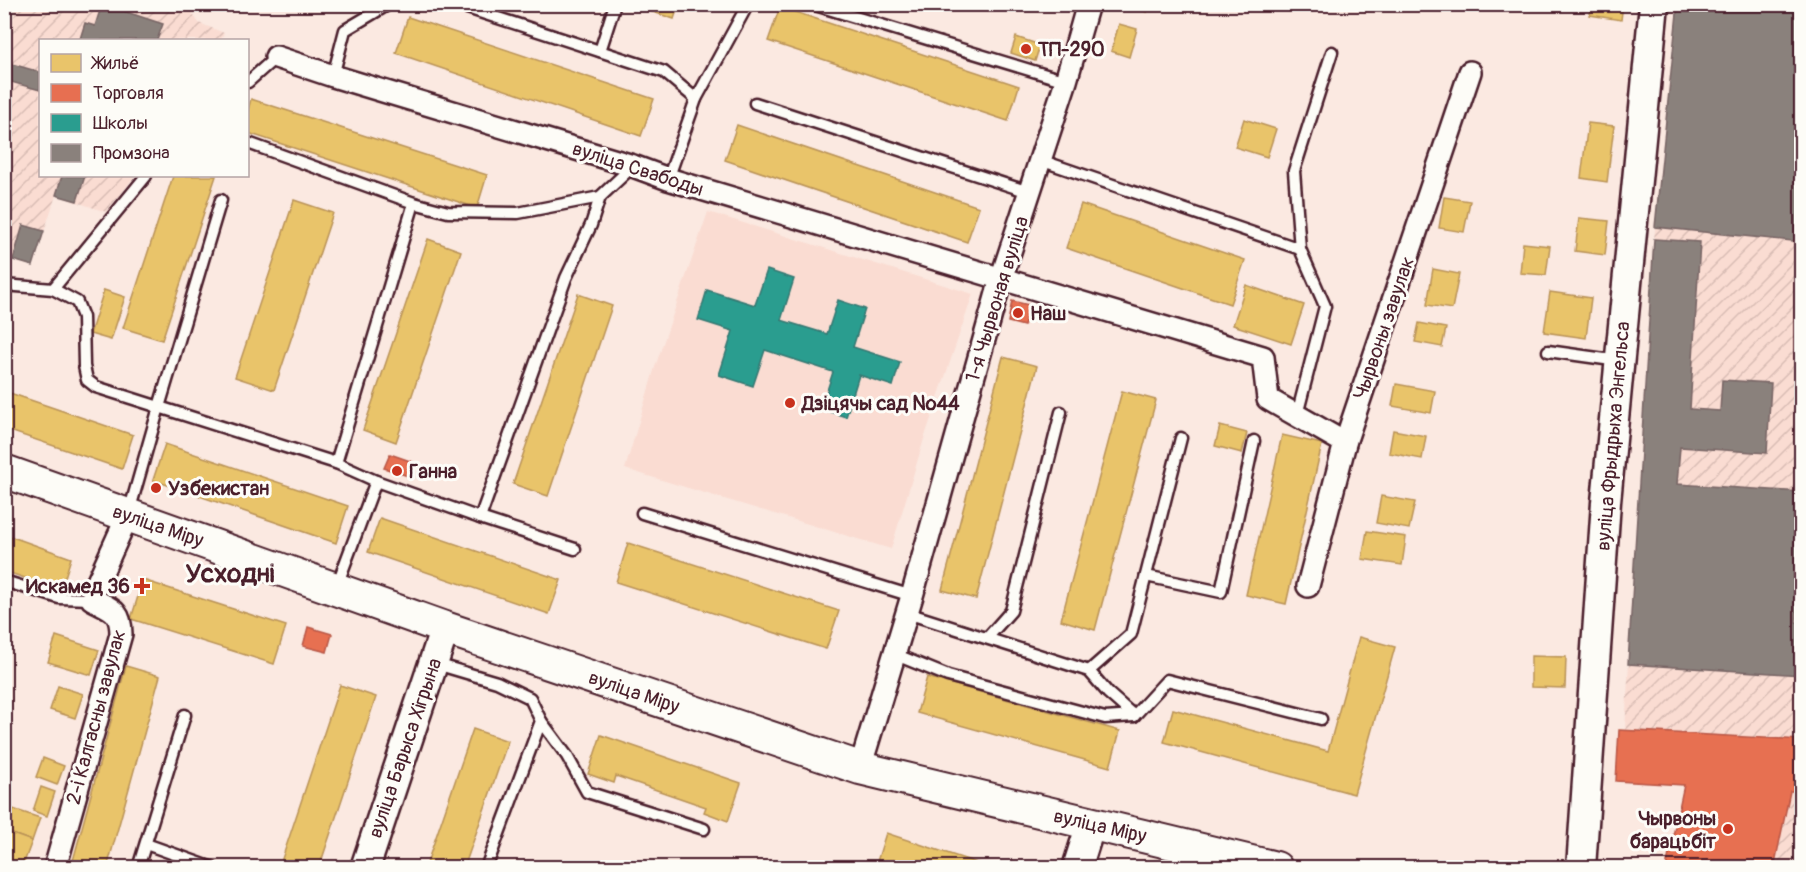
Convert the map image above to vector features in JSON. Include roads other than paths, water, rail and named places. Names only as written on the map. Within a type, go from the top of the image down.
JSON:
[{"type":"main road","name":"вуліца Міру","points":[[4,471],[445,628],[860,768],[1276,867]]},
{"type":"street","name":"1-я Чырвоная вуліца","points":[[860,768],[909,605],[1001,279],[1066,81],[1088,4]]},
{"type":"street","name":"вуліца Фрыдрыха Энгельса","points":[[1581,867],[1605,525],[1654,4]]},
{"type":"street","name":"вуліца Свабоды","points":[[276,57],[633,166],[668,179],[1263,357],[1269,399],[1297,415]]},
{"type":"street","name":"Чырвоны завулак","points":[[1308,586],[1345,444],[1470,72]]},
{"type":"street","points":[[1297,415],[1345,444]]},
{"type":"street","points":[[92,599],[128,515]]},
{"type":"street","name":"2-і Калгасны завулак","points":[[55,867],[122,634],[121,621],[115,611],[92,599]]},
{"type":"street","name":"вуліца Барыса Хігрына","points":[[365,867],[445,628]]},
{"type":"street","points":[[1077,867],[1091,824]]},
{"type":"lane","points":[[333,76],[345,30],[389,4]]},
{"type":"lane","points":[[455,4],[478,8],[664,72],[696,99]]},
{"type":"lane","points":[[600,51],[615,4]]},
{"type":"lane","points":[[668,179],[696,99],[748,4]]},
{"type":"lane","points":[[812,4],[1066,81]]},
{"type":"lane","points":[[1297,415],[1325,306],[1300,249],[1294,171],[1332,52]]},
{"type":"lane","points":[[249,81],[276,57]]},
{"type":"lane","points":[[755,103],[1029,192]]},
{"type":"lane","points":[[249,143],[414,203],[448,212],[518,213],[600,196]]},
{"type":"lane","points":[[1040,160],[1300,249]]},
{"type":"lane","points":[[480,518],[566,278],[591,225],[600,196],[633,166]]},
{"type":"lane","points":[[53,289],[145,177]]},
{"type":"lane","points":[[128,515],[221,200]]},
{"type":"lane","points":[[336,463],[414,203]]},
{"type":"lane","points":[[4,285],[53,289],[76,302],[83,318],[84,366],[87,380],[96,387],[336,463],[376,481],[575,549]]},
{"type":"lane","points":[[1548,351],[1619,361]]},
{"type":"lane","points":[[987,638],[1011,611],[1061,412]]},
{"type":"lane","points":[[1089,671],[1131,634],[1181,438]]},
{"type":"lane","points":[[1146,576],[1221,592],[1254,441]]},
{"type":"lane","points":[[336,588],[376,481]]},
{"type":"lane","points":[[642,513],[909,605],[987,638],[1089,671],[1108,693],[1134,716]]},
{"type":"lane","points":[[4,580],[59,598],[92,599]]},
{"type":"lane","points":[[894,654],[948,676],[1105,718],[1134,716],[1167,680],[1321,719]]},
{"type":"lane","points":[[433,663],[497,682],[530,698],[541,721],[567,756],[587,792],[704,829]]},
{"type":"lane","points":[[138,867],[185,715]]},
{"type":"lane","points":[[486,867],[541,721]]},
{"type":"lane","points":[[146,844],[213,867]]},
{"type":"place","name":"ТП-290","points":[[1026,49]]},
{"type":"place","name":"Наш","points":[[1018,313]]},
{"type":"place","name":"Дзіцячы сад №44","points":[[790,403]]},
{"type":"place","name":"Ганна","points":[[397,471]]},
{"type":"place","name":"Узбекистан","points":[[156,488]]},
{"type":"place","name":"Искамед 36","points":[[142,586]]},
{"type":"place","name":"Чырвоны барацьбіт","points":[[1728,829]]},
{"type":"district","name":"Усходні","points":[[230,574]]}]
